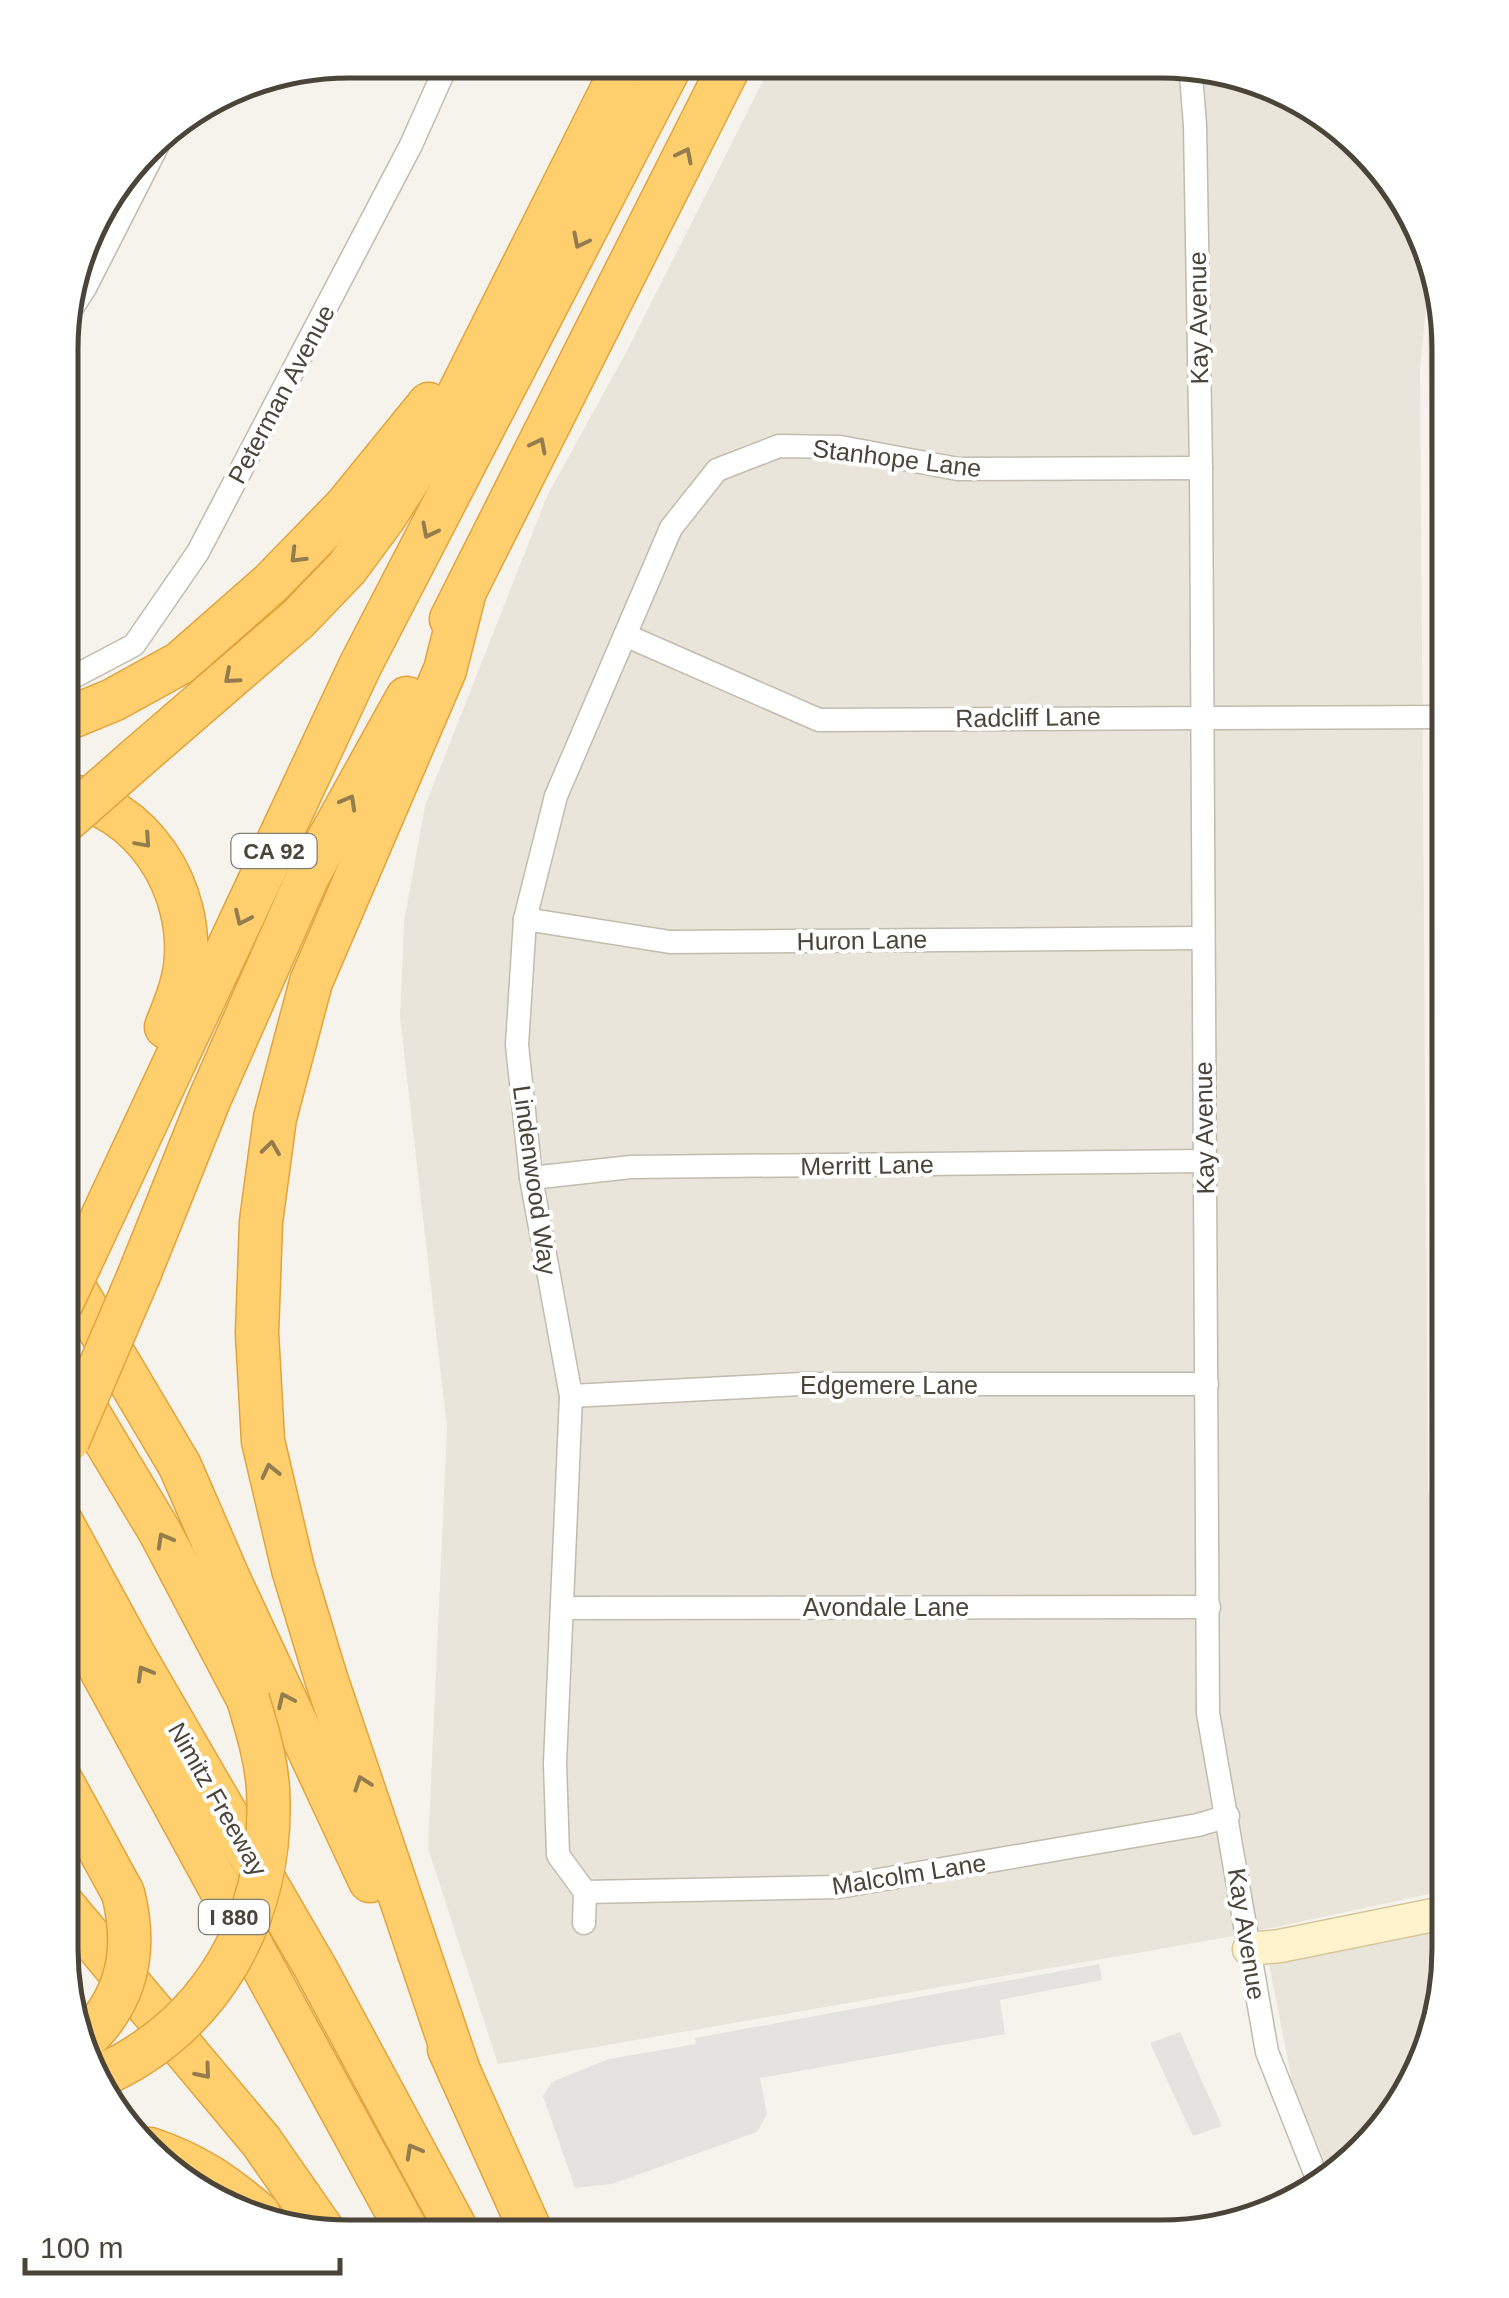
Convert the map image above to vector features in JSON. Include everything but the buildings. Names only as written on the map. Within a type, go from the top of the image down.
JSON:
[{"type":"highway","points":[[77,811],[298,620],[347,568],[441,428],[617,78]]},
{"type":"highway","name":"CA 92","points":[[77,1252],[360,666],[664,78]]},
{"type":"highway","name":"CA 92","points":[[77,1419],[210,1098],[308,876],[464,595],[723,78]]},
{"type":"highway","points":[[77,715],[180,663],[270,584],[346,506],[494,320]]},
{"type":"highway","points":[[460,2074],[293,1569],[263,1442],[256,1332],[261,1222],[275,1118],[311,982],[445,670],[464,595]]},
{"type":"highway","points":[[77,799],[113,812],[143,836],[167,869],[180,902],[186,938],[182,985],[77,1249]]},
{"type":"highway","points":[[77,1275],[180,1466],[526,2220]]},
{"type":"highway","points":[[77,1394],[160,1532],[248,1700],[264,1754],[268,1823],[264,1861],[241,1938],[216,1985],[162,2039],[107,2071]]},
{"type":"highway","name":"Nimitz Freeway","points":[[77,1550],[316,1969],[451,2220]]},
{"type":"highway","name":"I 880","points":[[77,1629],[401,2220]]},
{"type":"highway","name":"I 880","points":[[77,1680],[321,2120],[372,2220]]},
{"type":"highway","points":[[77,1810],[122,1893],[132,1927],[130,1962],[116,2000],[92,2034]]},
{"type":"highway","points":[[77,1920],[260,2140],[315,2218]]},
{"type":"highway","points":[[175,2158],[188,2162],[238,2197]]},
{"type":"street","name":"Peterman Avenue","points":[[77,675],[134,645],[198,552],[411,144],[441,78]]},
{"type":"street","name":"Kay Avenue","points":[[1191,80],[1201,468],[1208,1713],[1267,2052],[1315,2172]]},
{"type":"street","points":[[85,288],[144,171]]},
{"type":"street","name":"Stanhope Lane","points":[[717,470],[779,446],[840,447],[958,469],[1201,468]]},
{"type":"street","name":"Lindenwood Way","points":[[585,1892],[558,1855],[555,1762],[571,1396],[530,1178],[517,1045],[525,919],[556,796],[670,528],[717,470]]},
{"type":"street","name":"Radcliff Lane","points":[[625,634],[819,720],[1432,717]]},
{"type":"street","name":"Huron Lane","points":[[525,919],[670,942],[1201,938]]},
{"type":"street","name":"Merritt Lane","points":[[530,1178],[631,1167],[1204,1161]]},
{"type":"street","name":"Edgemere Lane","points":[[571,1396],[802,1384],[1207,1384]]},
{"type":"street","name":"Avondale Lane","points":[[562,1608],[1209,1607]]},
{"type":"street","name":"Malcolm Lane","points":[[585,1892],[838,1887],[1198,1825],[1228,1816]]},
{"type":"street","points":[[584,1923],[585,1892]]},
{"type":"street","points":[[1249,1949],[1431,1915]]},
{"type":"shaded area","points":[[764,78],[1161,78],[1231,87],[1264,98],[1326,133],[1376,183],[1395,213],[1411,245],[1427,300],[1420,369],[1428,1490],[1431,1507],[1431,1894],[1234,1936],[498,2064],[428,1848],[447,1427],[400,1017],[404,922],[425,806],[548,494],[628,349]]},
{"type":"shaded area","points":[[1431,1931],[1426,2003],[1404,2069],[1364,2128],[1326,2165],[1293,2086],[1269,1964]]},
{"type":"shaded area","points":[[1099,1964],[1102,1980],[1000,2000],[1005,2034],[760,2078],[767,2114],[757,2132],[612,2184],[575,2188],[543,2096],[552,2082],[609,2059],[696,2044],[695,2038]]},
{"type":"shaded area","points":[[1180,2032],[1222,2126],[1193,2136],[1150,2043]]}]
